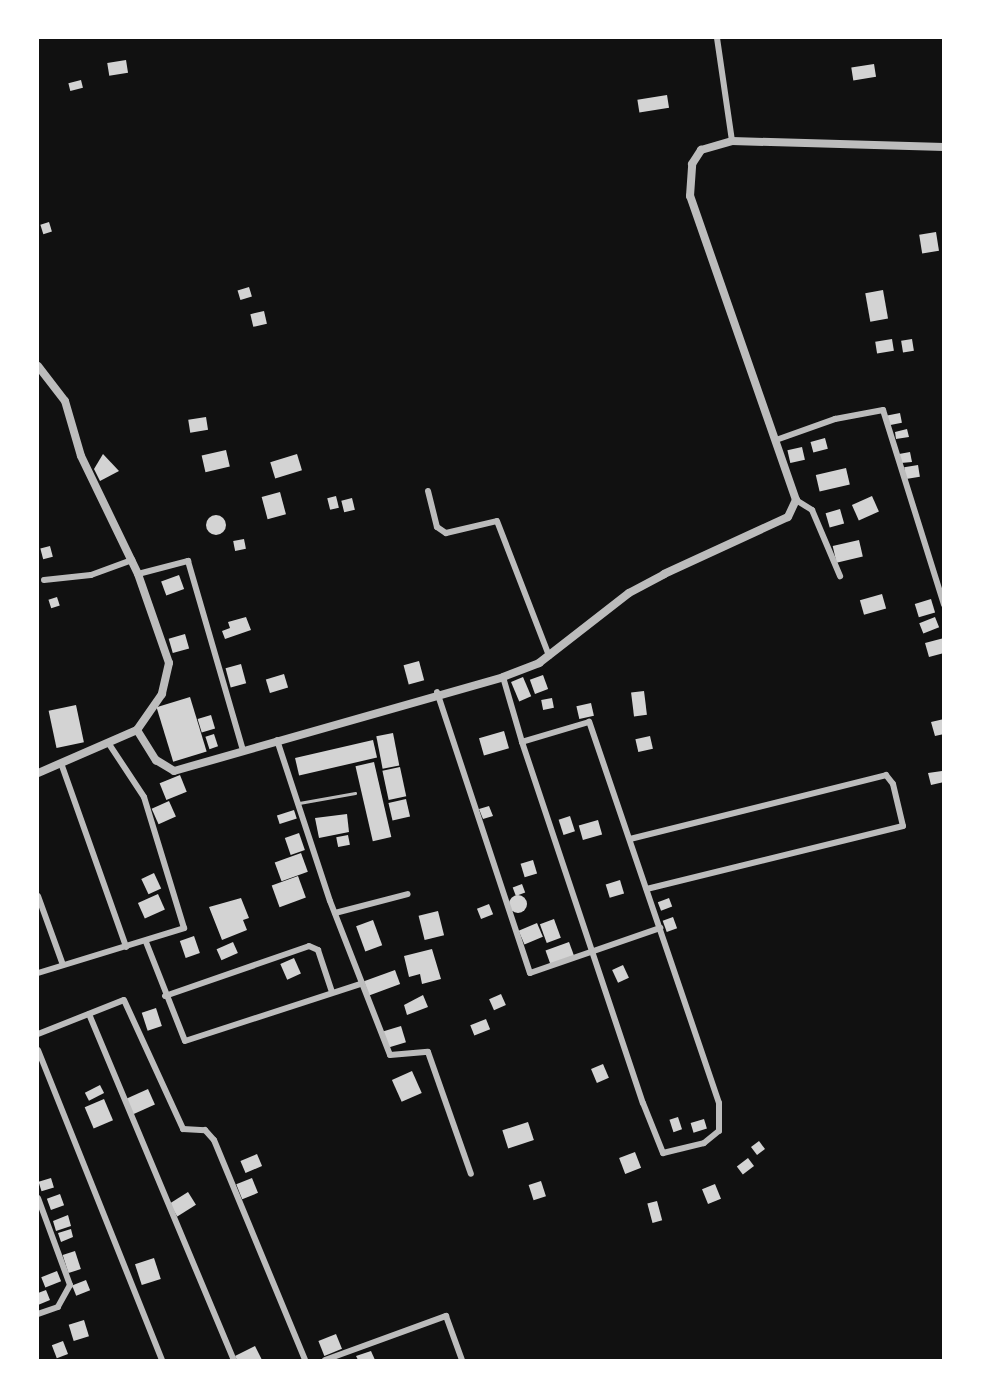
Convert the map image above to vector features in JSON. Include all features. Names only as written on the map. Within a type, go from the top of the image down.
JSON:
[{"type":"street","points":[[717,38],[732,141]]},
{"type":"street","points":[[840,576],[812,510],[796,500],[690,196],[689,178],[701,150],[732,141],[944,147]]},
{"type":"street","points":[[38,366],[65,401],[81,456],[138,574],[169,663],[162,693],[137,730],[110,744],[38,773]]},
{"type":"street","points":[[776,440],[835,419],[883,410],[944,605]]},
{"type":"street","points":[[428,491],[437,527],[446,533],[497,521],[549,656]]},
{"type":"street","points":[[137,730],[166,770],[437,692],[503,677],[549,656],[629,593],[788,517],[796,500]]},
{"type":"street","points":[[44,580],[91,575],[132,560]]},
{"type":"street","points":[[138,574],[189,561],[242,747]]},
{"type":"street","points":[[503,677],[522,742],[663,1153],[704,1143],[718,1131],[719,1103],[589,722],[522,742]]},
{"type":"street","points":[[437,692],[530,973],[660,928]]},
{"type":"street","points":[[277,739],[360,984],[390,1055],[428,1052],[471,1174]]},
{"type":"street","points":[[38,973],[177,934],[185,918],[144,797],[110,744]]},
{"type":"street","points":[[61,763],[126,947]]},
{"type":"street","points":[[630,839],[886,775],[892,784],[903,826],[647,889]]},
{"type":"street","points":[[335,913],[408,894]]},
{"type":"street","points":[[38,896],[63,965]]},
{"type":"street","points":[[146,942],[180,1035],[195,1041],[360,984]]},
{"type":"street","points":[[165,996],[309,946],[318,950],[332,992]]},
{"type":"street","points":[[38,1034],[124,1000],[183,1129],[205,1130],[214,1140],[305,1360]]},
{"type":"street","points":[[89,1014],[234,1360]]},
{"type":"street","points":[[38,1050],[162,1360]]},
{"type":"street","points":[[38,1198],[70,1285],[58,1307],[38,1314]]},
{"type":"street","points":[[325,1360],[446,1316],[460,1360]]},
{"type":"lane","points":[[299,803],[355,793]]},
{"type":"building","points":[[126,60],[128,73],[109,76],[107,63]]},
{"type":"building","points":[[874,64],[876,77],[853,80],[851,68]]},
{"type":"building","points":[[81,80],[83,88],[70,91],[68,83]]},
{"type":"building","points":[[667,95],[669,108],[639,113],[637,100]]},
{"type":"building","points":[[49,222],[52,232],[43,234],[40,225]]},
{"type":"building","points":[[936,232],[939,251],[922,253],[919,235]]},
{"type":"building","points":[[249,287],[252,297],[240,300],[238,291]]},
{"type":"building","points":[[883,290],[888,319],[870,322],[865,293]]},
{"type":"building","points":[[264,311],[267,324],[253,327],[250,314]]},
{"type":"building","points":[[892,339],[894,351],[877,354],[875,342]]},
{"type":"building","points":[[912,339],[914,351],[903,353],[901,341]]},
{"type":"building","points":[[900,413],[902,423],[889,425],[887,415]]},
{"type":"building","points":[[206,417],[208,430],[190,433],[188,420]]},
{"type":"building","points":[[907,429],[909,437],[896,439],[895,432]]},
{"type":"building","points":[[825,438],[828,449],[813,453],[811,442]]},
{"type":"building","points":[[802,447],[805,460],[790,463],[787,450]]},
{"type":"building","points":[[226,450],[230,467],[205,472],[202,456]]},
{"type":"building","points":[[910,452],[912,462],[901,463],[899,454]]},
{"type":"building","points":[[103,454],[119,471],[100,481],[94,469]]},
{"type":"building","points":[[297,454],[302,470],[275,478],[270,462]]},
{"type":"building","points":[[918,465],[920,477],[906,479],[904,467]]},
{"type":"building","points":[[846,468],[850,485],[820,492],[816,475]]},
{"type":"building","points":[[280,492],[286,514],[268,519],[262,497]]},
{"type":"building","points":[[336,496],[339,508],[330,510],[327,498]]},
{"type":"building","points":[[872,496],[879,512],[859,520],[852,505]]},
{"type":"building","points":[[352,498],[355,510],[344,512],[341,501]]},
{"type":"building","points":[[840,509],[844,523],[830,528],[826,513]]},
{"type":"building","points":[[216,515],[223,518],[226,525],[223,532],[216,535],[209,532],[206,525],[209,518]]},
{"type":"building","points":[[244,539],[246,549],[235,551],[233,541]]},
{"type":"building","points":[[859,540],[863,557],[837,563],[833,546]]},
{"type":"building","points":[[50,546],[53,557],[43,559],[40,549]]},
{"type":"building","points":[[179,575],[184,589],[166,596],[161,581]]},
{"type":"building","points":[[882,594],[886,608],[864,615],[860,600]]},
{"type":"building","points":[[57,597],[60,606],[51,608],[48,600]]},
{"type":"building","points":[[931,599],[935,612],[919,617],[915,604]]},
{"type":"building","points":[[246,617],[251,630],[225,639],[222,631],[230,628],[228,622]]},
{"type":"building","points":[[935,617],[939,627],[923,634],[919,623]]},
{"type":"building","points":[[185,634],[189,648],[173,653],[169,639]]},
{"type":"building","points":[[944,638],[944,653],[929,657],[925,643]]},
{"type":"building","points":[[419,661],[424,680],[409,684],[404,665]]},
{"type":"building","points":[[241,664],[246,683],[231,687],[226,668]]},
{"type":"building","points":[[284,674],[288,687],[270,693],[266,680]]},
{"type":"building","points":[[543,675],[548,689],[535,694],[530,680]]},
{"type":"building","points":[[523,677],[531,696],[519,701],[511,682]]},
{"type":"building","points":[[644,691],[647,715],[634,716],[631,693]]},
{"type":"building","points":[[190,697],[207,752],[173,762],[157,707]]},
{"type":"building","points":[[552,698],[554,708],[543,710],[541,700]]},
{"type":"building","points":[[591,703],[594,716],[579,719],[576,706]]},
{"type":"building","points":[[76,705],[84,742],[57,748],[49,711]]},
{"type":"building","points":[[211,715],[215,728],[202,732],[198,719]]},
{"type":"building","points":[[944,719],[944,734],[935,736],[931,722]]},
{"type":"building","points":[[504,731],[509,748],[484,755],[479,738]]},
{"type":"building","points":[[393,733],[399,765],[383,769],[376,736]]},
{"type":"building","points":[[214,734],[218,746],[209,749],[205,737]]},
{"type":"building","points":[[650,736],[653,749],[638,752],[635,739]]},
{"type":"building","points":[[373,740],[377,758],[299,776],[295,758]]},
{"type":"building","points":[[374,762],[391,837],[373,841],[355,766]]},
{"type":"building","points":[[400,767],[406,796],[389,800],[382,771]]},
{"type":"building","points":[[942,771],[944,782],[931,785],[928,773]]},
{"type":"building","points":[[180,775],[187,792],[166,800],[160,783]]},
{"type":"building","points":[[406,799],[410,817],[393,821],[388,803]]},
{"type":"building","points":[[169,801],[176,817],[159,824],[152,809]]},
{"type":"building","points":[[489,806],[493,816],[483,819],[479,809]]},
{"type":"building","points":[[294,810],[297,819],[280,824],[277,816]]},
{"type":"building","points":[[347,814],[349,832],[319,838],[315,818]]},
{"type":"building","points":[[570,816],[575,831],[564,835],[559,820]]},
{"type":"building","points":[[598,820],[602,834],[583,840],[579,826]]},
{"type":"building","points":[[299,833],[305,850],[291,855],[285,838]]},
{"type":"building","points":[[348,835],[350,845],[338,847],[336,837]]},
{"type":"building","points":[[301,853],[308,872],[282,881],[275,863]]},
{"type":"building","points":[[533,860],[537,873],[525,877],[521,864]]},
{"type":"building","points":[[154,873],[161,888],[148,894],[141,879]]},
{"type":"building","points":[[298,876],[306,898],[280,907],[272,886]]},
{"type":"building","points":[[620,880],[624,893],[610,898],[606,884]]},
{"type":"building","points":[[522,884],[525,892],[516,896],[513,888]]},
{"type":"building","points":[[158,894],[165,910],[145,918],[138,903]]},
{"type":"building","points":[[518,895],[524,898],[527,904],[524,910],[518,913],[512,910],[509,904],[512,898]]},
{"type":"building","points":[[241,898],[249,918],[243,920],[247,930],[222,940],[209,907]]},
{"type":"building","points":[[669,898],[672,906],[661,911],[658,902]]},
{"type":"building","points":[[489,904],[493,914],[481,919],[477,909]]},
{"type":"building","points":[[438,911],[444,935],[425,940],[419,916]]},
{"type":"building","points":[[673,917],[677,928],[667,932],[663,921]]},
{"type":"building","points":[[554,919],[561,938],[547,943],[540,924]]},
{"type":"building","points":[[373,920],[382,945],[365,952],[356,926]]},
{"type":"building","points":[[537,923],[543,937],[524,945],[519,931]]},
{"type":"building","points":[[194,936],[200,953],[186,958],[180,941]]},
{"type":"building","points":[[233,942],[238,953],[221,960],[217,949]]},
{"type":"building","points":[[569,942],[574,956],[551,965],[546,951]]},
{"type":"building","points":[[432,949],[441,979],[422,984],[420,974],[409,977],[404,956]]},
{"type":"building","points":[[294,958],[301,974],[287,980],[280,964]]},
{"type":"building","points":[[623,965],[629,978],[618,983],[612,970]]},
{"type":"building","points":[[395,970],[400,984],[369,995],[364,981]]},
{"type":"building","points":[[501,994],[506,1005],[494,1010],[489,999]]},
{"type":"building","points":[[423,995],[428,1007],[407,1015],[404,1005]]},
{"type":"building","points":[[156,1008],[162,1026],[148,1031],[142,1013]]},
{"type":"building","points":[[486,1019],[490,1029],[474,1036],[470,1025]]},
{"type":"building","points":[[401,1026],[406,1042],[388,1048],[383,1032]]},
{"type":"building","points":[[603,1064],[609,1078],[597,1083],[591,1069]]},
{"type":"building","points":[[412,1071],[422,1093],[402,1102],[392,1080]]},
{"type":"building","points":[[100,1085],[104,1093],[89,1101],[85,1093]]},
{"type":"building","points":[[148,1089],[155,1105],[132,1115],[125,1099]]},
{"type":"building","points":[[104,1099],[113,1120],[94,1128],[85,1107]]},
{"type":"building","points":[[678,1117],[682,1129],[673,1132],[669,1120]]},
{"type":"building","points":[[704,1119],[707,1129],[694,1133],[691,1123]]},
{"type":"building","points":[[528,1122],[534,1140],[508,1148],[502,1130]]},
{"type":"building","points":[[759,1141],[765,1149],[757,1155],[751,1147]]},
{"type":"building","points":[[635,1152],[641,1168],[625,1174],[619,1158]]},
{"type":"building","points":[[257,1154],[262,1166],[246,1173],[240,1161]]},
{"type":"building","points":[[748,1158],[754,1166],[743,1174],[737,1166]]},
{"type":"building","points":[[51,1178],[54,1188],[41,1191],[39,1182]]},
{"type":"building","points":[[252,1178],[258,1193],[242,1199],[236,1184]]},
{"type":"building","points":[[541,1181],[546,1196],[534,1200],[529,1185]]},
{"type":"building","points":[[715,1184],[721,1199],[708,1204],[702,1189]]},
{"type":"building","points":[[188,1192],[196,1205],[177,1216],[169,1204]]},
{"type":"building","points":[[60,1194],[64,1205],[51,1210],[47,1199]]},
{"type":"building","points":[[657,1201],[662,1220],[653,1223],[647,1204]]},
{"type":"building","points":[[68,1215],[71,1226],[56,1231],[53,1221]]},
{"type":"building","points":[[71,1229],[73,1237],[61,1242],[58,1233]]},
{"type":"building","points":[[75,1251],[81,1269],[69,1273],[63,1255]]},
{"type":"building","points":[[154,1258],[161,1279],[142,1285],[135,1264]]},
{"type":"building","points":[[57,1271],[61,1281],[45,1288],[41,1277]]},
{"type":"building","points":[[86,1280],[90,1290],[76,1296],[72,1286]]},
{"type":"building","points":[[46,1290],[50,1300],[38,1305],[38,1293]]},
{"type":"building","points":[[84,1320],[89,1336],[74,1341],[69,1325]]},
{"type":"building","points":[[336,1334],[342,1349],[324,1356],[318,1341]]},
{"type":"building","points":[[63,1341],[68,1354],[57,1358],[52,1345]]},
{"type":"building","points":[[255,1346],[262,1360],[237,1360],[235,1356]]},
{"type":"building","points":[[371,1351],[375,1360],[358,1360],[356,1356]]}]
